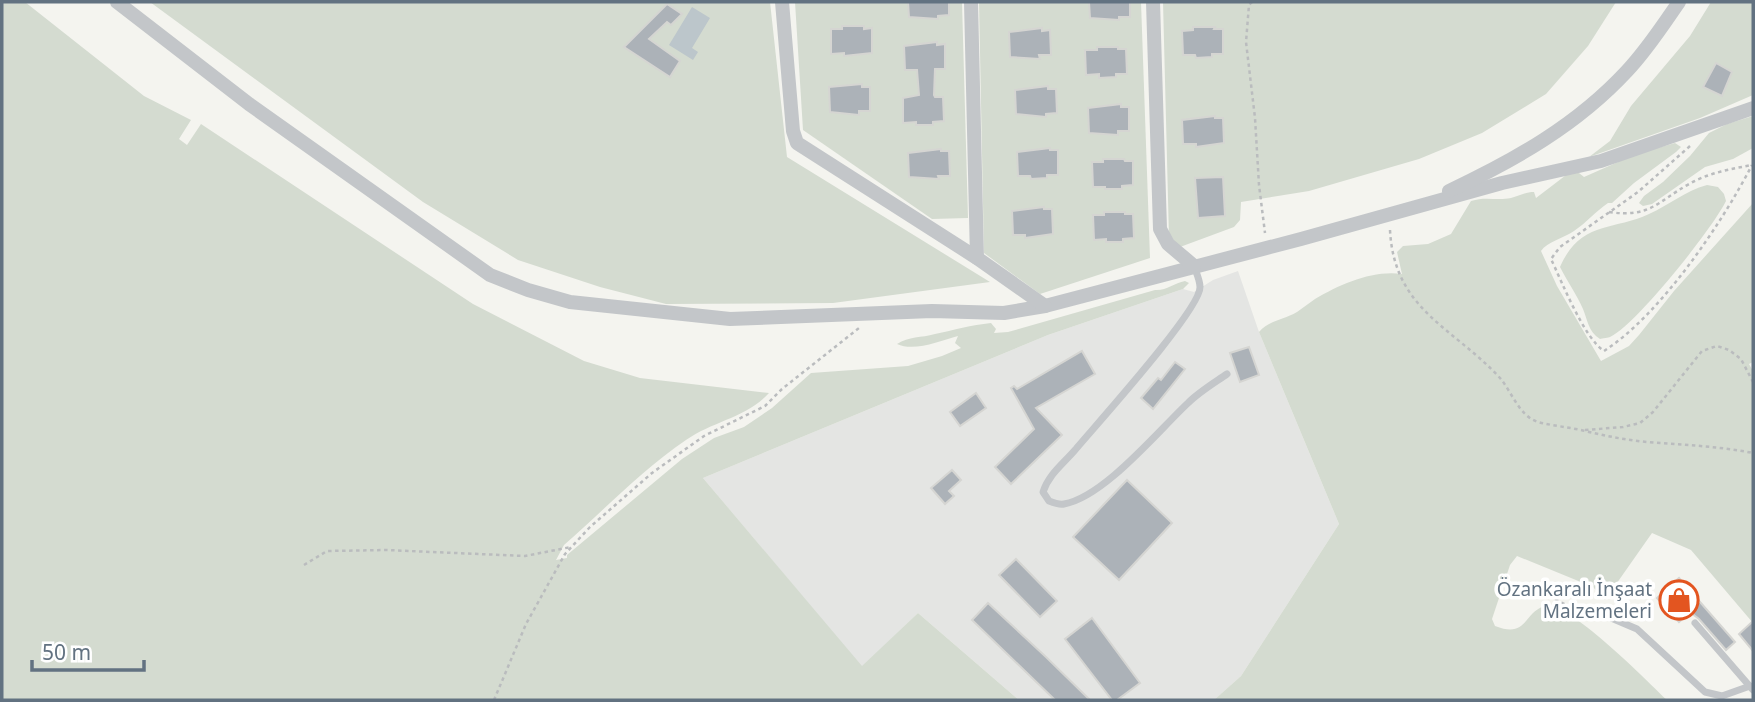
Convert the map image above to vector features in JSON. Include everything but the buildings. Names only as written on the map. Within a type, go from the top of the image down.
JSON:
[{"type":"street","points":[[117,2],[248,104],[490,275],[570,302],[730,319],[932,311],[1004,313],[1045,306],[1502,183],[1601,161],[1753,108]]},
{"type":"street","points":[[782,2],[793,131],[797,143],[977,258],[1045,306]]},
{"type":"street","points":[[971,2],[977,258]]},
{"type":"street","points":[[1153,2],[1160,229],[1168,244],[1194,266]]},
{"type":"street","points":[[1394,213],[1494,170],[1566,126],[1627,71],[1679,2]]},
{"type":"lane","points":[[1194,266],[1200,288],[1194,303],[1175,330],[1073,453],[1048,479],[1043,492],[1049,501],[1061,505],[1079,499],[1105,481],[1191,400],[1227,374]]},
{"type":"lane","points":[[1597,612],[1637,629],[1705,692],[1722,696],[1735,690],[1752,688]]},
{"type":"lane","points":[[1695,623],[1752,688]]},
{"type":"path","points":[[1252,2],[1249,5],[1246,42],[1267,247]]},
{"type":"path","points":[[1609,212],[1629,215],[1646,211],[1690,183],[1722,171],[1752,165],[1718,224],[1663,297],[1618,342],[1604,351],[1596,346],[1584,326],[1551,259],[1560,247],[1609,212],[1639,192],[1686,152],[1707,124]]},
{"type":"path","points":[[1394,213],[1391,250],[1403,285],[1419,305],[1502,380],[1531,419],[1608,438],[1698,445],[1753,453]]},
{"type":"path","points":[[494,700],[526,624],[565,554],[590,527],[652,473],[704,436],[765,407],[782,388],[877,314]]},
{"type":"path","points":[[1582,430],[1640,423],[1653,412],[1702,351],[1717,346],[1729,350],[1741,359],[1753,382]]},
{"type":"path","points":[[304,565],[327,551],[386,550],[524,556],[571,547]]},
{"type":"path","points":[[1517,583],[1526,584],[1570,607],[1586,607],[1597,612]]},
{"type":"shaded area","points":[[2,2],[25,2],[144,96],[191,120],[179,139],[187,145],[201,124],[473,304],[584,361],[640,378],[769,393],[740,414],[696,434],[670,452],[564,545],[556,560],[567,558],[567,555],[682,459],[714,438],[744,427],[772,408],[811,373],[908,366],[961,348],[955,343],[958,336],[919,346],[897,344],[906,340],[991,323],[996,329],[994,333],[1008,332],[1181,282],[1189,283],[1183,289],[1048,335],[703,478],[862,666],[918,613],[1019,700],[2,700]]},
{"type":"shaded area","points":[[150,2],[770,2],[787,157],[990,282],[833,303],[666,304],[600,287],[518,260],[423,202]]},
{"type":"shaded area","points":[[795,2],[962,2],[968,218],[932,219],[803,130]]},
{"type":"shaded area","points":[[979,2],[1141,2],[1150,258],[1040,294],[984,253]]},
{"type":"shaded area","points":[[1163,2],[1616,2],[1588,46],[1546,94],[1482,133],[1419,159],[1309,191],[1241,202],[1240,220],[1234,227],[1180,247],[1169,238]]},
{"type":"shaded area","points":[[1711,2],[1753,2],[1753,95],[1700,118],[1589,157],[1610,141],[1631,106],[1690,36]]},
{"type":"shaded area","points":[[692,7],[710,18],[692,48],[698,52],[693,60],[669,45]]},
{"type":"shaded area","points":[[1753,116],[1753,148],[1733,159],[1705,167],[1652,204],[1643,206],[1639,203],[1690,156],[1709,133]]},
{"type":"shaded area","points":[[1675,143],[1681,147],[1676,152],[1578,228],[1541,251],[1557,286],[1601,361],[1629,346],[1753,203],[1753,362],[1749,364],[1753,371],[1753,623],[1691,550],[1652,533],[1605,600],[1593,587],[1517,556],[1510,565],[1492,619],[1495,626],[1514,629],[1520,627],[1538,609],[1545,606],[1556,608],[1589,628],[1667,700],[1214,700],[1241,676],[1339,524],[1259,332],[1346,283],[1379,274],[1402,274],[1397,252],[1403,246],[1428,244],[1451,234],[1471,201],[1506,199],[1534,192],[1536,198],[1574,169],[1584,177],[1618,162],[1619,159]]},
{"type":"shaded area","points":[[1707,185],[1718,187],[1726,201],[1706,232],[1655,296],[1622,329],[1610,337],[1600,339],[1591,329],[1581,304],[1560,267],[1568,252],[1587,234],[1649,214]]},
{"type":"shaded area","points":[[1238,271],[1259,332],[1339,524],[1241,676],[1214,700],[1019,700],[918,613],[862,667],[703,478],[1048,335],[1183,289],[1194,292],[1213,280]]},
{"type":"place","name":"Özankaralı İnşaat Malzemeleri","points":[[1679,600]]}]
